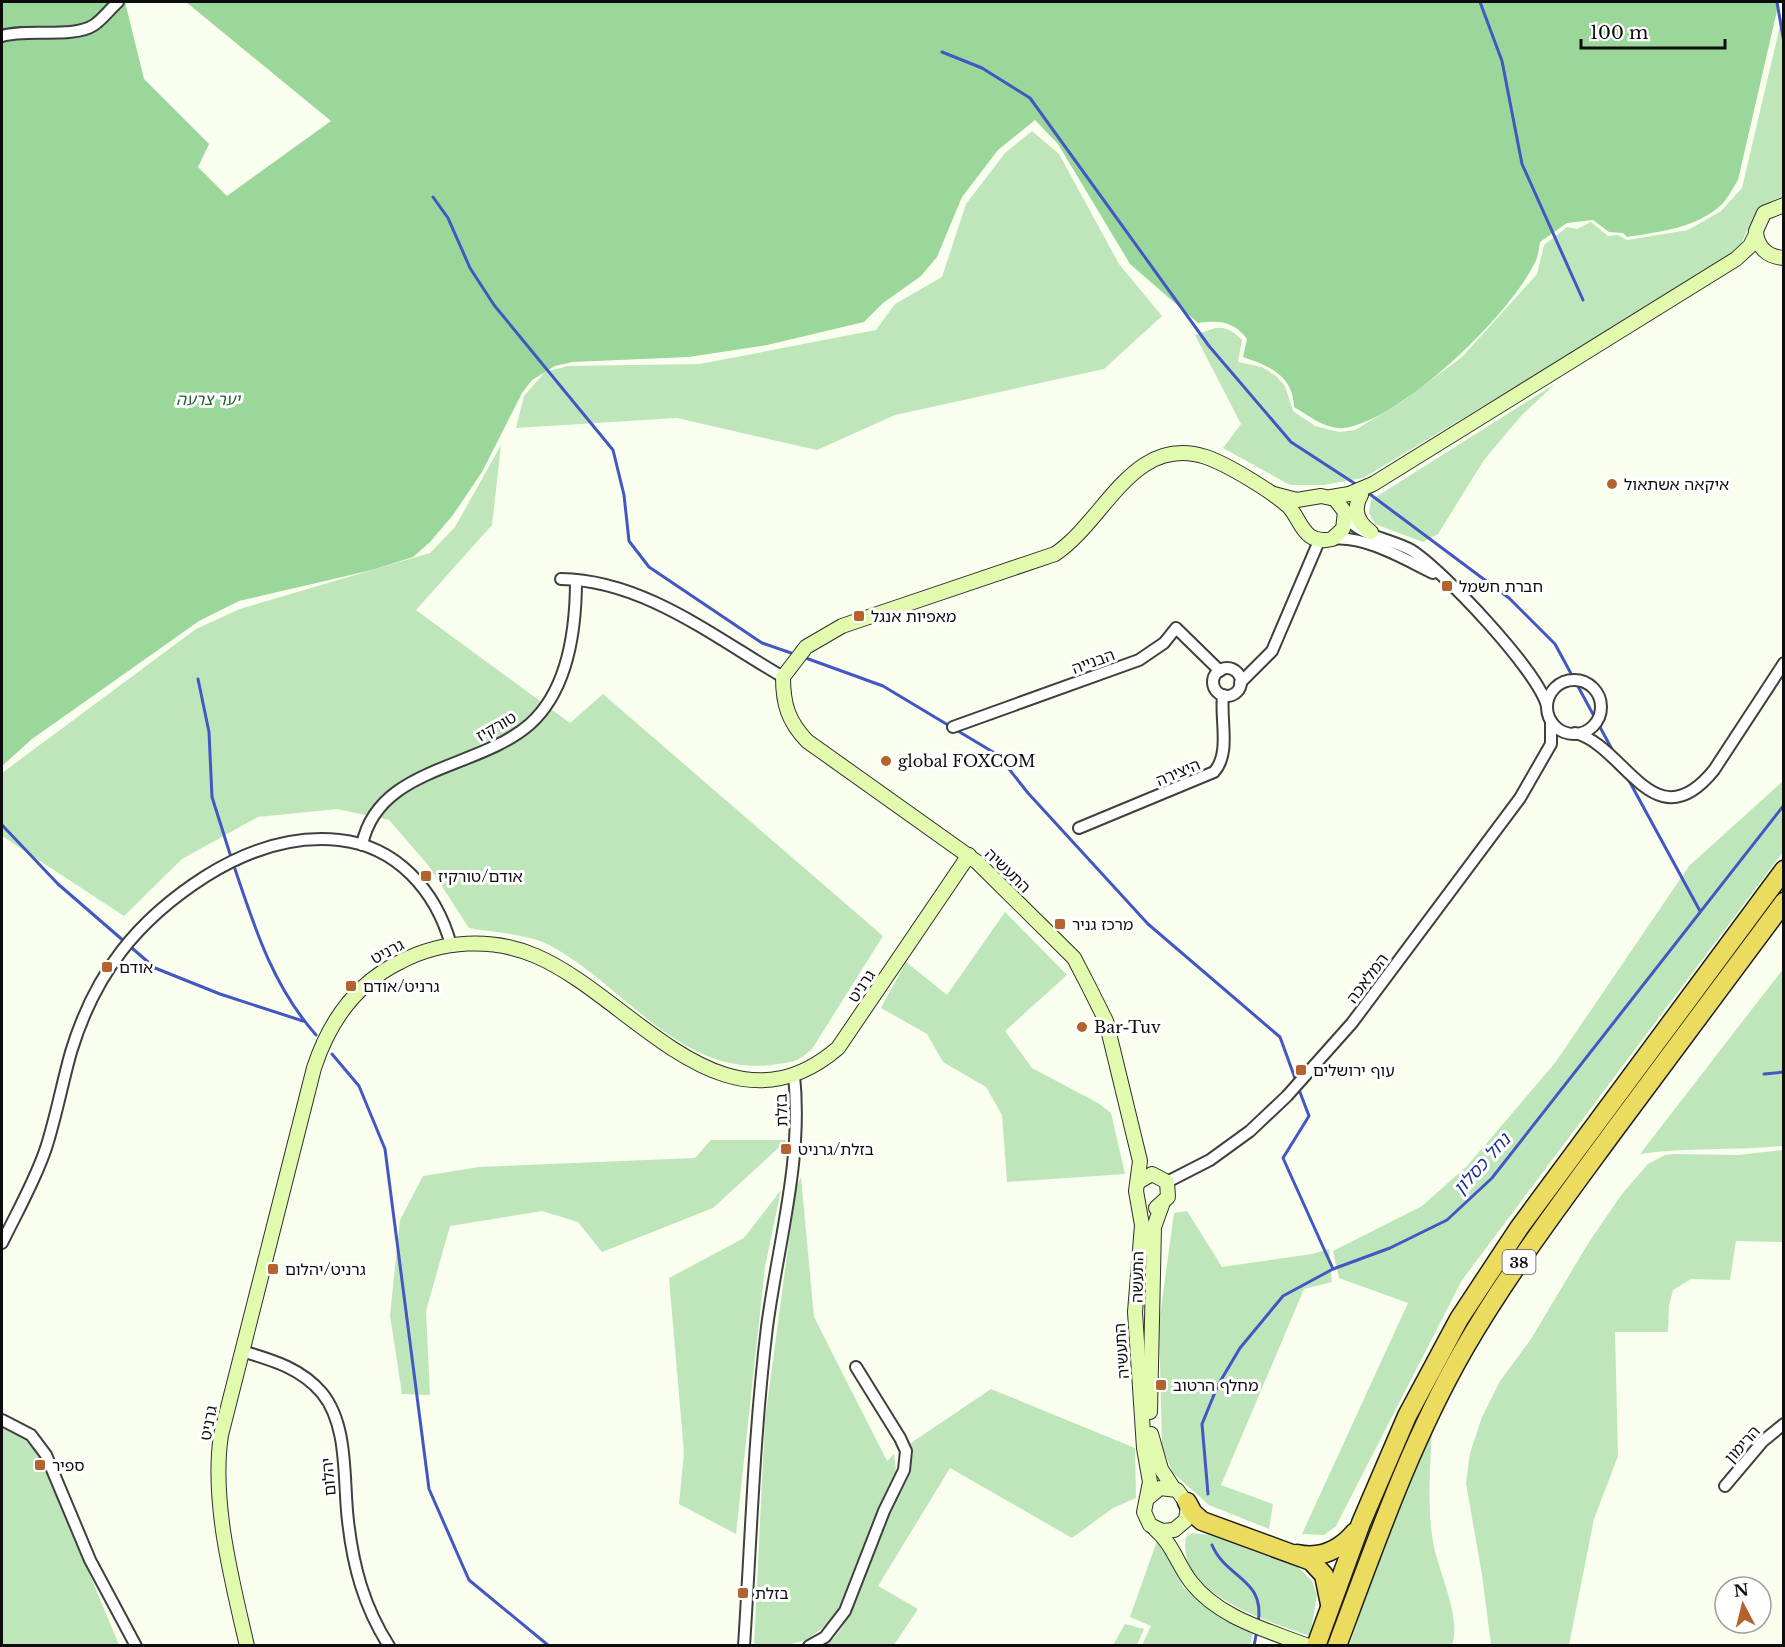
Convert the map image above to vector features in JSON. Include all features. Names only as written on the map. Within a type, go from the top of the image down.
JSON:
[{"type":"highway","name":"38","points":[[1316,1646],[1361,1523],[1407,1416],[1459,1319],[1532,1209],[1784,870]]},
{"type":"highway","name":"38","points":[[1337,1646],[1399,1482],[1423,1428],[1464,1350],[1510,1274],[1784,902]]},
{"type":"highway","points":[[1718,991],[1784,913]]},
{"type":"highway","points":[[1180,1495],[1197,1517],[1311,1561],[1324,1575],[1328,1587],[1329,1608]]},
{"type":"highway","points":[[1293,1553],[1310,1556],[1332,1551],[1350,1537],[1361,1523]]},
{"type":"highway","points":[[1181,1526],[1211,1524]]},
{"type":"street","points":[[2,36],[17,31],[69,32],[93,26],[118,2]]},
{"type":"street","points":[[1274,494],[1297,500],[1331,497],[1349,494],[1373,484],[1736,259],[1750,246],[1761,216],[1782,205]]},
{"type":"street","points":[[1756,234],[1760,247],[1778,258]]},
{"type":"street","points":[[1736,259],[1758,254],[1778,258]]},
{"type":"street","points":[[561,579],[614,586],[644,597],[783,677],[806,647],[842,626],[1038,562],[1055,554],[1081,532],[1134,471],[1150,459],[1164,454],[1183,452],[1207,457],[1274,494],[1289,507],[1307,534],[1325,540],[1345,539],[1372,546],[1442,578]]},
{"type":"street","points":[[1240,683],[1234,671],[1227,669],[1215,675],[1214,686],[1223,695],[1236,693],[1240,683],[1272,651],[1325,540],[1342,532],[1350,507],[1373,484]]},
{"type":"street","points":[[1361,495],[1356,505],[1357,515],[1362,525],[1371,532]]},
{"type":"street","points":[[1331,497],[1340,503],[1346,516],[1354,525],[1411,550],[1442,578],[1485,619],[1529,672],[1542,691],[1551,721],[1562,730],[1591,739],[1635,781],[1649,791],[1674,796],[1691,791],[1714,770],[1784,663]]},
{"type":"street","points":[[1302,525],[1302,511],[1314,498]]},
{"type":"street","name":"טורקיז","points":[[362,845],[369,820],[390,796],[412,783],[506,740],[530,724],[542,710],[552,696],[566,662],[574,622],[576,580]]},
{"type":"street","name":"הבנייה","points":[[953,727],[1139,660],[1164,643],[1176,628],[1220,671]]},
{"type":"street","points":[[1529,672],[1548,681],[1579,681],[1593,688],[1599,699],[1598,733],[1605,750]]},
{"type":"street","name":"התעשיה","points":[[783,677],[784,706],[789,719],[807,741],[969,855],[1074,958],[1106,1021],[1138,1146],[1138,1182]]},
{"type":"street","points":[[1547,706],[1553,690],[1566,681]]},
{"type":"street","name":"היצירה","points":[[1079,828],[1207,777],[1214,772],[1219,767],[1223,750],[1223,695]]},
{"type":"street","points":[[1574,733],[1590,728],[1599,716]]},
{"type":"street","name":"המלאכה","points":[[1548,751],[1552,738],[1551,721]]},
{"type":"street","name":"המלאכה","points":[[1162,1178],[1210,1160],[1250,1131],[1326,1053],[1506,818],[1548,751],[1558,740],[1574,733]]},
{"type":"street","points":[[2,1243],[45,1151],[70,1054],[85,1013],[110,966],[133,935],[194,884],[256,851],[302,840],[325,839],[362,845],[400,865],[422,886],[440,913],[451,945]]},
{"type":"street","name":"גרניט","points":[[247,1646],[223,1521],[219,1472],[221,1435],[314,1068],[327,1035],[346,1004],[372,978],[407,958],[451,945],[498,945],[537,956],[566,972],[661,1042],[700,1065],[742,1078],[762,1080],[794,1075],[821,1062],[838,1048],[969,855]]},
{"type":"street","name":"בזלת","points":[[744,1646],[762,1370],[795,1153],[797,1105],[794,1075]]},
{"type":"street","name":"התעשיה","points":[[1138,1146],[1162,1178]]},
{"type":"street","points":[[1147,1175],[1162,1178],[1168,1197],[1157,1208],[1146,1207],[1138,1199],[1136,1191],[1138,1182],[1147,1175]]},
{"type":"street","name":"התעשיה","points":[[1138,1199],[1142,1225],[1135,1312],[1144,1444],[1150,1482],[1147,1499]]},
{"type":"street","name":"התעשה","points":[[1162,1205],[1154,1227],[1149,1417],[1156,1456],[1163,1475],[1180,1495]]},
{"type":"street","name":"יהלום","points":[[242,1351],[296,1370],[322,1393],[331,1407],[340,1437],[348,1522],[357,1571],[371,1615],[389,1646]]},
{"type":"street","points":[[809,1646],[825,1637],[845,1611],[884,1511],[899,1484],[906,1461],[906,1450],[900,1438],[856,1367]]},
{"type":"street","points":[[2,1420],[31,1435],[46,1455],[87,1553],[136,1646]]},
{"type":"street","name":"הרימון","points":[[1725,1486],[1763,1441],[1784,1424]]},
{"type":"street","points":[[1176,1559],[1174,1539],[1188,1514],[1180,1495],[1157,1490],[1147,1499],[1145,1516],[1167,1542],[1176,1559],[1192,1584],[1222,1610],[1250,1624],[1308,1646]]},
{"type":"street","points":[[1155,1529],[1168,1532],[1181,1526]]},
{"type":"green space","name":"יער צרעה","points":[[2,2],[125,2],[144,79],[209,144],[198,167],[227,196],[331,121],[186,2],[1779,2],[1738,180],[1722,204],[1690,224],[1627,237],[1623,233],[1609,232],[1593,220],[1567,223],[1540,242],[1535,262],[1521,286],[1478,337],[1423,386],[1368,421],[1344,428],[1331,427],[1294,407],[1289,387],[1278,373],[1243,357],[1247,339],[1237,328],[1226,323],[1198,323],[1130,264],[1058,144],[1035,120],[998,150],[962,197],[937,257],[921,276],[883,303],[864,322],[767,345],[689,357],[572,362],[555,366],[532,380],[522,393],[482,472],[453,515],[430,542],[413,557],[372,570],[239,601],[199,621],[32,739],[2,766]]},
{"type":"green space","points":[[1783,13],[1783,196],[1766,205],[1754,218],[1738,253],[1363,478],[1324,485],[1290,485],[1223,448],[1241,424],[1195,335],[1215,328],[1230,330],[1242,340],[1238,362],[1262,367],[1276,376],[1285,386],[1293,411],[1315,426],[1339,432],[1355,430],[1403,401],[1462,357],[1537,274],[1544,245],[1567,227],[1577,229],[1591,222],[1608,236],[1618,235],[1627,240],[1688,230],[1721,211],[1742,188]]},
{"type":"green space","points":[[1032,131],[1059,154],[1119,264],[1162,316],[1104,369],[895,415],[817,450],[677,418],[516,428],[524,396],[545,372],[568,366],[700,364],[876,330],[895,304],[942,277],[966,204],[1005,153]]},
{"type":"green space","points":[[1555,384],[1521,416],[1484,460],[1438,534],[1423,542],[1375,524],[1369,513],[1371,500]]},
{"type":"green space","points":[[501,445],[492,525],[416,610],[570,723],[603,694],[883,936],[812,1049],[798,1059],[771,1065],[737,1064],[707,1056],[678,1041],[573,959],[545,943],[518,935],[469,928],[428,865],[389,820],[337,809],[258,817],[182,859],[124,916],[2,836],[2,773],[196,629],[240,609],[430,553],[455,527]]},
{"type":"green space","points":[[1783,781],[1783,852],[1462,1280],[1336,1526],[1324,1535],[1302,1534],[1408,1303],[1339,1278],[1333,1251],[1422,1206],[1467,1166],[1555,1063],[1689,866]]},
{"type":"green space","points":[[1005,912],[1067,975],[1005,1031],[1032,1068],[1098,1103],[1111,1113],[1125,1174],[1007,1182],[1002,1115],[986,1087],[943,1062],[927,1034],[881,1008],[906,962],[947,995]]},
{"type":"green space","points":[[1783,969],[1783,1146],[1676,1150],[1640,1154]]},
{"type":"green space","points":[[711,1140],[787,1140],[713,1208],[602,1252],[578,1222],[542,1211],[450,1226],[426,1311],[430,1395],[402,1394],[390,1315],[400,1220],[423,1176],[479,1167],[695,1158]]},
{"type":"green space","points":[[1783,1150],[1783,1242],[1736,1241],[1730,1280],[1691,1279],[1673,1290],[1669,1306],[1668,1332],[1615,1332],[1618,1456],[1594,1519],[1569,1645],[1491,1645],[1466,1483],[1470,1453],[1482,1417],[1500,1381],[1531,1339],[1589,1242],[1622,1194],[1648,1164],[1665,1155],[1674,1154],[1738,1155]]},
{"type":"green space","points":[[801,1177],[814,1317],[887,1461],[894,1454],[896,1470],[875,1515],[834,1620],[806,1640],[788,1645],[754,1646],[765,1420],[796,1188]]},
{"type":"green space","points":[[781,1190],[765,1267],[736,1534],[679,1504],[684,1453],[669,1278],[744,1238]]},
{"type":"green space","points":[[1187,1211],[1222,1267],[1312,1254],[1329,1249],[1332,1282],[1304,1289],[1221,1485],[1273,1504],[1269,1529],[1209,1505],[1173,1473],[1162,1446],[1159,1323],[1174,1213]]},
{"type":"green space","points":[[991,1389],[1135,1448],[1136,1498],[1113,1508],[1072,1538],[950,1468],[878,1586],[918,1609],[894,1645],[820,1646],[834,1638],[843,1626],[886,1517],[902,1488],[913,1456],[911,1443]]},
{"type":"green space","points":[[2,1429],[17,1431],[41,1457],[119,1645],[2,1646]]},
{"type":"green space","points":[[1432,1431],[1429,1486],[1431,1528],[1452,1608],[1454,1634],[1452,1645],[1349,1646],[1399,1502]]},
{"type":"green space","points":[[1192,1533],[1211,1535],[1299,1568],[1312,1581],[1317,1595],[1310,1636],[1250,1614],[1210,1590],[1195,1575],[1187,1557],[1186,1537]]},
{"type":"green space","points":[[1158,1538],[1183,1587],[1221,1617],[1253,1633],[1250,1645],[1142,1645],[1151,1626],[1130,1617]]},
{"type":"green space","points":[[1125,1624],[1144,1629],[1137,1645],[1113,1645]]},
{"type":"waterway","points":[[1480,2],[1502,61],[1522,164],[1583,300]]},
{"type":"waterway","points":[[1777,2],[1784,43]]},
{"type":"waterway","points":[[942,52],[982,68],[1030,98],[1209,346],[1291,442],[1357,485]]},
{"type":"waterway","points":[[433,197],[448,218],[470,268],[494,305],[613,450],[624,495],[629,541],[649,567],[762,643],[794,654]]},
{"type":"waterway","points":[[1367,492],[1509,598],[1555,644],[1614,753]]},
{"type":"waterway","points":[[803,657],[883,686],[998,755],[1028,793],[1148,924],[1280,1037],[1296,1081]]},
{"type":"waterway","points":[[198,679],[209,732],[212,797],[230,854]]},
{"type":"waterway","points":[[1627,777],[1700,911]]},
{"type":"waterway","name":"נחל כסלון","points":[[1208,1494],[1202,1424],[1218,1385],[1240,1348],[1283,1296],[1333,1269],[1390,1248],[1447,1220],[1492,1178],[1784,805]]},
{"type":"waterway","points":[[2,825],[58,884],[155,968],[220,994],[303,1021]]},
{"type":"waterway","points":[[235,869],[258,935],[277,977],[288,997],[316,1035]]},
{"type":"waterway","points":[[332,1054],[359,1086],[385,1149],[429,1489],[469,1580],[549,1646]]},
{"type":"waterway","points":[[1764,1074],[1784,1072]]},
{"type":"waterway","points":[[1298,1087],[1309,1116],[1283,1158],[1333,1269]]},
{"type":"waterway","name":"נחל כסלון","points":[[1212,1545],[1227,1566],[1251,1588],[1259,1609],[1258,1624]]},
{"type":"waterway","name":"נחל כסלון","points":[[1254,1646],[1257,1630]]},
{"type":"place","name":"איקאה אשתאול","points":[[1612,484]]},
{"type":"place","name":"חברת חשמל","points":[[1447,586]]},
{"type":"place","name":"מאפיות אנגל","points":[[859,616]]},
{"type":"place","name":"global FOXCOM","points":[[886,761]]},
{"type":"place","name":"אודם/טורקיז","points":[[426,876]]},
{"type":"place","name":"מרכז גניר","points":[[1060,924]]},
{"type":"place","name":"אודם","points":[[107,967]]},
{"type":"place","name":"גרניט/אודם","points":[[351,986]]},
{"type":"place","name":"Bar-Tuv","points":[[1082,1027]]},
{"type":"place","name":"עוף ירושלים","points":[[1301,1070]]},
{"type":"place","name":"בזלת/גרניט","points":[[786,1149]]},
{"type":"place","name":"גרניט/יהלום","points":[[273,1269]]},
{"type":"place","name":"מחלף הרטוב","points":[[1161,1385]]},
{"type":"place","name":"ספיר","points":[[40,1465]]},
{"type":"place","name":"בזלת","points":[[743,1593]]}]
